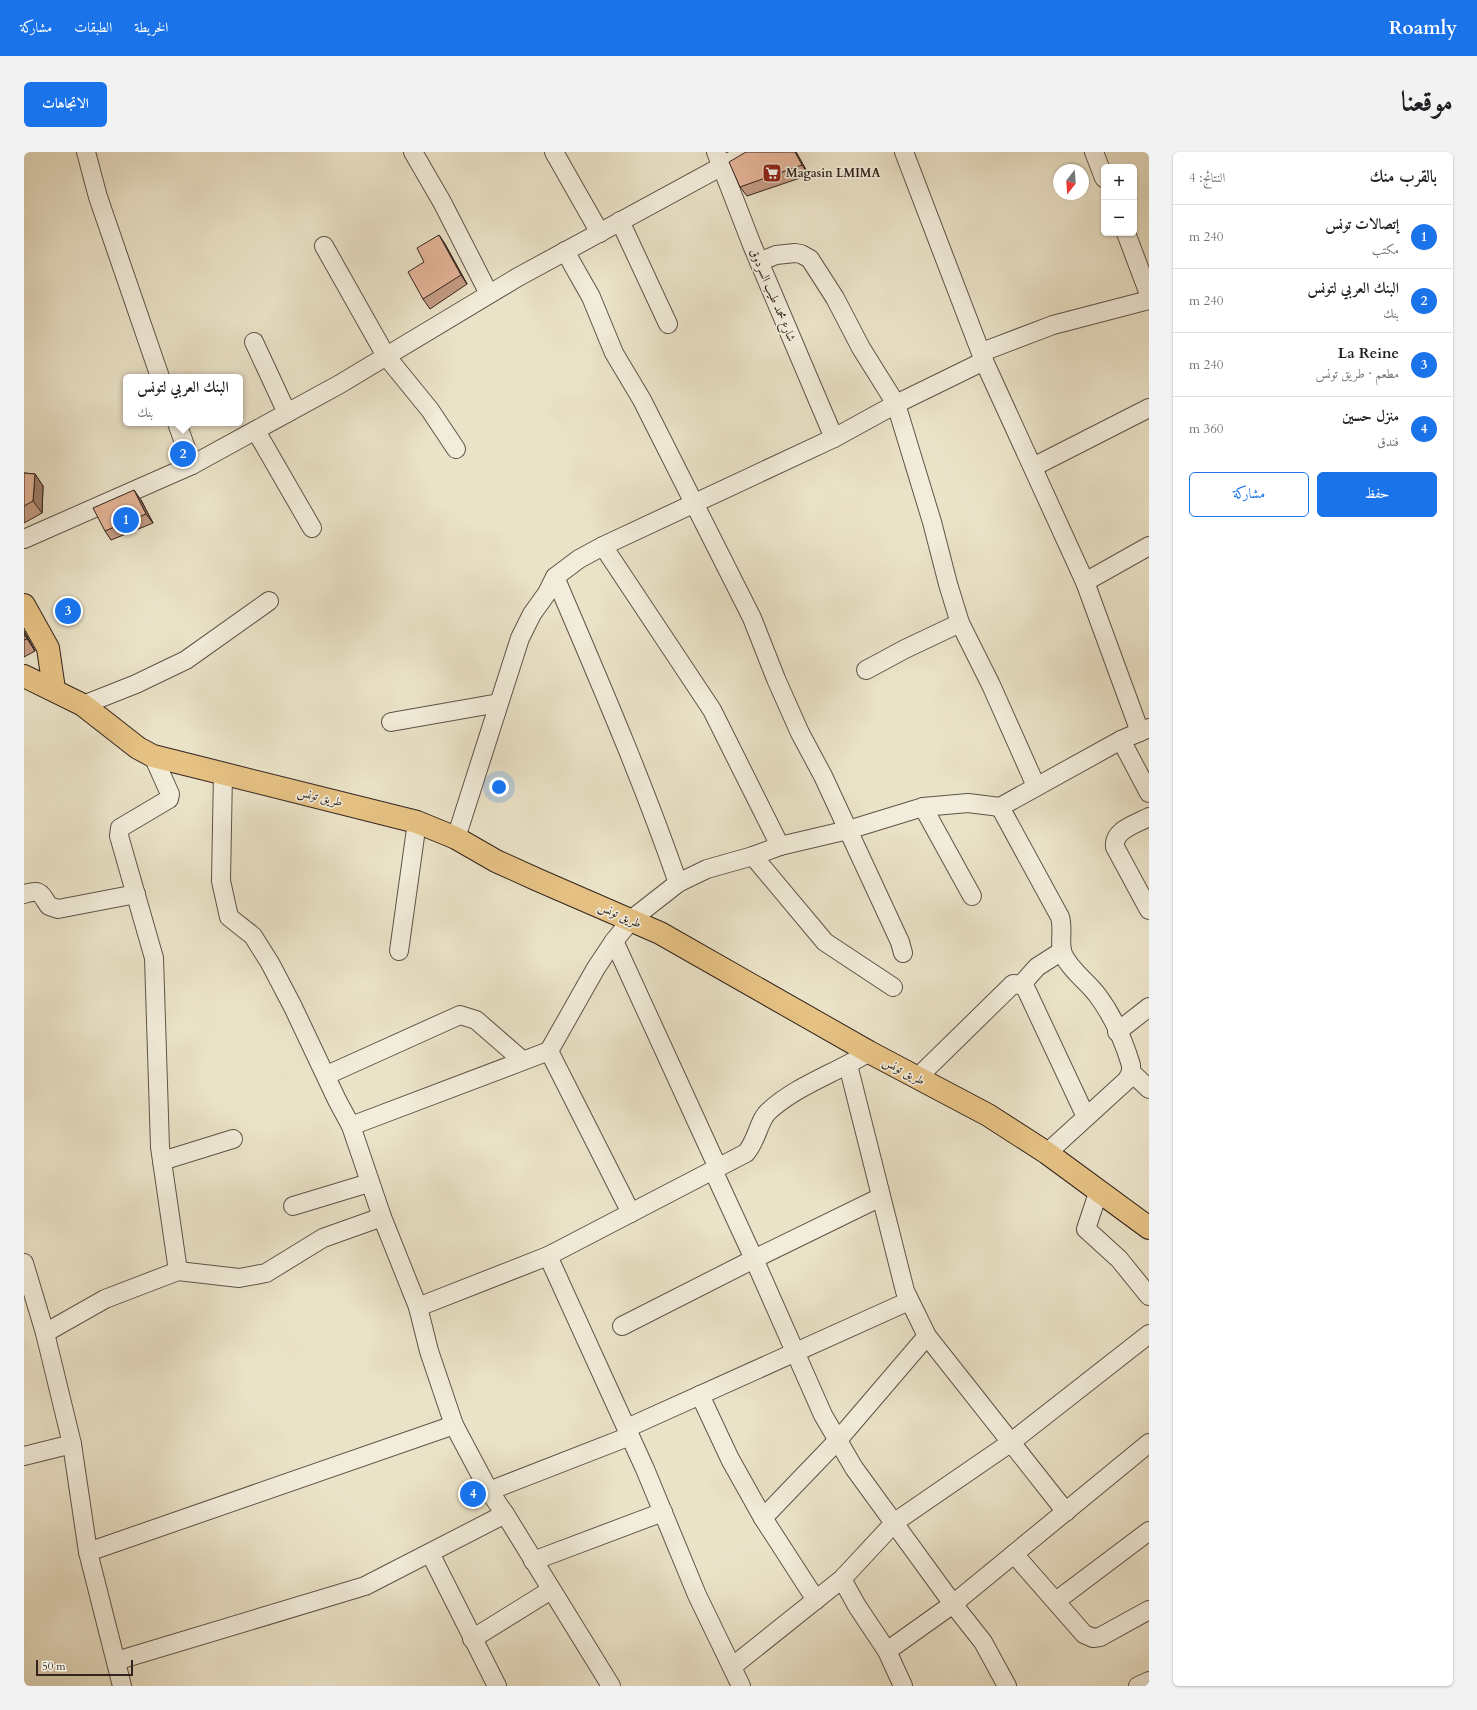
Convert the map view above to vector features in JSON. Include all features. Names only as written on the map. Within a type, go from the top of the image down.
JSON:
[{"type":"main road","points":[[24,605],[48,648],[54,689]]},
{"type":"main road","name":"طريق تونس","points":[[24,676],[54,689],[83,705],[138,748],[153,756],[417,822],[456,838],[503,864],[632,919],[708,960],[869,1052],[988,1115],[1047,1153],[1149,1228]]},
{"type":"street","points":[[86,152],[98,197],[159,374]]},
{"type":"street","points":[[413,152],[442,202],[489,294]]},
{"type":"street","points":[[554,152],[600,233]]},
{"type":"street","points":[[24,539],[192,465],[256,431],[386,356],[489,294],[600,233],[718,159],[748,152]]},
{"type":"street","points":[[351,1126],[549,1051],[596,968],[614,941],[632,919],[678,883],[707,869],[780,846],[848,830],[923,807],[968,803],[1000,807],[1121,740],[1144,730],[1085,582],[983,357],[904,152]]},
{"type":"street","points":[[1094,152],[1101,170]]},
{"type":"street","name":"شارع محمد طيب السردوق","points":[[718,159],[759,262],[834,438]]},
{"type":"street","points":[[620,221],[668,324]]},
{"type":"street","points":[[1127,236],[1149,294]]},
{"type":"street","points":[[324,246],[386,356],[430,410],[456,449]]},
{"type":"street","points":[[565,251],[591,297],[614,353],[630,379],[752,618],[797,726],[848,830],[900,942],[903,954]]},
{"type":"street","points":[[759,262],[776,255],[795,253],[801,254],[810,260],[835,298],[861,348],[896,404],[932,522],[960,623],[974,653],[992,685],[1036,786]]},
{"type":"street","points":[[456,838],[520,638],[532,614],[547,593],[554,577],[579,559],[603,546],[694,502],[834,438],[983,357],[1053,325],[1149,300]]},
{"type":"street","points":[[254,342],[287,413]]},
{"type":"street","points":[[1033,468],[1149,408]]},
{"type":"street","points":[[178,426],[192,465]]},
{"type":"street","points":[[256,431],[312,528]]},
{"type":"street","points":[[603,546],[712,710],[780,846]]},
{"type":"street","points":[[1085,582],[1149,546]]},
{"type":"street","points":[[554,577],[625,743],[659,828],[678,883]]},
{"type":"street","points":[[83,705],[136,684],[186,660],[269,601]]},
{"type":"street","points":[[866,670],[905,649],[960,623]]},
{"type":"street","points":[[391,722],[499,703]]},
{"type":"street","points":[[1121,740],[1149,793]]},
{"type":"street","points":[[153,756],[170,794],[169,799],[120,828],[119,836],[154,958],[156,976],[154,991],[162,1161],[178,1271]]},
{"type":"street","points":[[223,773],[221,881],[229,917],[253,936],[293,1007],[351,1126],[369,1183],[418,1307],[429,1351],[454,1425],[489,1491],[505,1514],[611,1686]]},
{"type":"street","points":[[923,807],[972,896]]},
{"type":"street","points":[[1000,807],[1060,917],[1063,927],[1062,951],[1072,967],[1098,995],[1128,1056],[1131,1072],[1149,1089]]},
{"type":"street","points":[[1149,817],[1118,834],[1114,840],[1115,847],[1149,910]]},
{"type":"street","points":[[399,951],[417,822]]},
{"type":"street","points":[[752,856],[826,942],[893,987]]},
{"type":"street","points":[[24,894],[37,891],[49,906],[58,909],[136,894]]},
{"type":"street","points":[[614,941],[823,1415],[854,1468],[895,1522],[953,1604],[983,1642],[1007,1686]]},
{"type":"street","points":[[1021,985],[1037,967],[1062,951]]},
{"type":"street","points":[[917,1078],[1013,984],[1021,985],[1026,989],[1086,1117]]},
{"type":"street","points":[[1117,1032],[1149,1007]]},
{"type":"street","points":[[327,1075],[460,1015],[476,1020],[522,1060]]},
{"type":"street","points":[[549,1051],[631,1213]]},
{"type":"street","points":[[418,1307],[548,1256],[746,1153],[749,1150],[768,1112],[805,1087],[848,1066],[869,1052]]},
{"type":"street","points":[[848,1066],[905,1291],[909,1301],[927,1336],[1066,1512]]},
{"type":"street","points":[[1047,1153],[1127,1080],[1131,1072]]},
{"type":"street","points":[[162,1161],[233,1139]]},
{"type":"street","points":[[293,1206],[369,1183]]},
{"type":"street","points":[[1098,1190],[1086,1229],[1119,1259],[1149,1296]]},
{"type":"street","points":[[622,1326],[881,1197]]},
{"type":"street","points":[[45,1333],[105,1299],[178,1271],[239,1278],[266,1273],[285,1263],[323,1238],[382,1217]]},
{"type":"street","points":[[548,1256],[628,1432],[697,1595],[741,1686]]},
{"type":"street","points":[[24,1263],[45,1333],[72,1444],[88,1552],[122,1686]]},
{"type":"street","points":[[489,1491],[628,1432],[700,1395],[909,1301]]},
{"type":"street","points":[[732,1666],[842,1579],[895,1522],[1010,1443],[1149,1334]]},
{"type":"street","points":[[763,1518],[838,1440],[927,1336]]},
{"type":"street","points":[[700,1395],[730,1459],[763,1518],[816,1600]]},
{"type":"street","points":[[88,1552],[454,1425]]},
{"type":"street","points":[[24,1456],[72,1444]]},
{"type":"street","points":[[887,1651],[953,1604],[1149,1444]]},
{"type":"street","points":[[533,1560],[663,1512]]},
{"type":"street","points":[[116,1661],[366,1586],[505,1514]]},
{"type":"street","points":[[1056,1601],[1149,1531]]},
{"type":"street","points":[[430,1553],[497,1686]]},
{"type":"street","points":[[1014,1554],[1084,1634],[1093,1638],[1147,1616]]},
{"type":"street","points":[[842,1579],[857,1606],[887,1651],[903,1686]]},
{"type":"street","points":[[472,1639],[551,1590]]},
{"type":"street","points":[[1138,1686],[1149,1681]]},
{"type":"building","name":"Magasin LMIMA","points":[[746,152],[795,152],[802,165],[740,187],[729,162]]},
{"type":"building","points":[[439,235],[461,275],[423,299],[408,272],[424,262],[417,248]]},
{"type":"building","points":[[24,473],[35,474],[33,501],[24,506]]},
{"type":"building","points":[[134,490],[146,514],[105,531],[93,508]]},
{"type":"place","name":"Magasin LMIMA","points":[[772,173]]},
{"type":"place","name":"البنك العربي لتونس","points":[[183,454]]},
{"type":"place","name":"إتصالات تونس","points":[[126,520]]},
{"type":"place","name":"La Reine","points":[[68,611]]},
{"type":"place","name":"منزل حسين","points":[[473,1494]]}]
